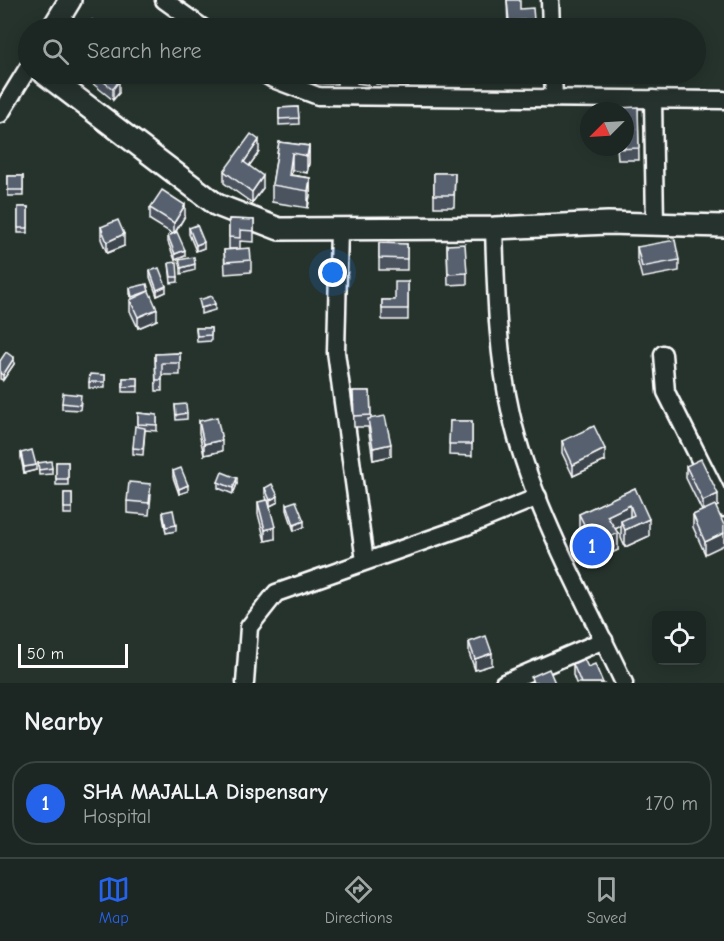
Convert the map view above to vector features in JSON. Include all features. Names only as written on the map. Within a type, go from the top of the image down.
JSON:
[{"type":"street","points":[[59,18],[70,0]]},
{"type":"street","points":[[164,0],[189,18]]},
{"type":"street","points":[[550,0],[551,18]]},
{"type":"street","points":[[0,114],[18,84]]},
{"type":"street","points":[[58,84],[217,205],[279,229],[494,228],[608,223],[724,226]]},
{"type":"street","points":[[286,84],[318,96],[724,100]]},
{"type":"street","points":[[553,84],[554,98]]},
{"type":"street","points":[[652,99],[655,225]]},
{"type":"street","points":[[494,228],[499,352],[511,416],[538,497],[624,683]]},
{"type":"street","points":[[339,230],[336,352],[365,561]]},
{"type":"street","points":[[663,354],[666,392],[724,508]]},
{"type":"street","points":[[245,683],[249,627],[276,593],[467,526],[538,497]]},
{"type":"street","points":[[504,683],[604,640]]},
{"type":"building","points":[[507,0],[520,0],[520,9],[533,8],[534,18],[509,18]]},
{"type":"building","points":[[107,84],[117,84],[113,89]]},
{"type":"building","points":[[298,107],[299,118],[279,119],[279,108]]},
{"type":"building","points":[[634,107],[638,107],[639,148],[634,148]]},
{"type":"building","points":[[251,134],[259,140],[244,162],[263,176],[252,192],[224,171]]},
{"type":"building","points":[[279,142],[309,146],[307,156],[292,153],[289,175],[310,178],[308,191],[272,185]]},
{"type":"building","points":[[434,173],[455,173],[454,195],[434,195]]},
{"type":"building","points":[[8,176],[23,176],[23,190],[8,190]]},
{"type":"building","points":[[162,190],[185,205],[174,223],[150,208]]},
{"type":"building","points":[[18,207],[28,207],[28,228],[18,228]]},
{"type":"building","points":[[229,219],[254,220],[254,231],[240,230],[240,238],[229,237]]},
{"type":"building","points":[[118,220],[124,234],[107,242],[101,227]]},
{"type":"building","points":[[197,225],[204,242],[196,245],[189,228]]},
{"type":"building","points":[[177,232],[185,250],[175,254],[168,236]]},
{"type":"building","points":[[675,240],[679,260],[642,267],[637,247]]},
{"type":"building","points":[[379,243],[407,244],[407,259],[379,258]]},
{"type":"building","points":[[465,244],[467,273],[448,274],[447,245]]},
{"type":"building","points":[[250,248],[251,260],[225,262],[224,250]]},
{"type":"building","points":[[194,257],[195,264],[181,268],[179,260]]},
{"type":"building","points":[[177,262],[178,277],[171,277],[169,263]]},
{"type":"building","points":[[159,268],[166,286],[157,290],[150,271]]},
{"type":"building","points":[[395,282],[408,282],[408,309],[382,309],[382,300],[395,300]]},
{"type":"building","points":[[147,284],[149,291],[132,297],[130,288]]},
{"type":"building","points":[[149,291],[157,309],[138,317],[130,300]]},
{"type":"building","points":[[212,296],[215,304],[201,308],[199,300]]},
{"type":"building","points":[[196,328],[211,328],[211,335],[197,336]]},
{"type":"building","points":[[6,352],[14,358],[3,375],[0,373],[0,361]]},
{"type":"building","points":[[180,353],[180,363],[162,363],[162,380],[156,380],[155,354]]},
{"type":"building","points":[[90,374],[105,375],[105,382],[89,382]]},
{"type":"building","points":[[123,378],[138,378],[138,386],[123,387]]},
{"type":"building","points":[[353,391],[370,391],[371,415],[354,416]]},
{"type":"building","points":[[63,393],[81,395],[80,405],[62,403]]},
{"type":"building","points":[[186,404],[187,413],[176,415],[175,405]]},
{"type":"building","points":[[138,413],[157,415],[157,425],[138,424]]},
{"type":"building","points":[[385,416],[391,444],[373,448],[368,419]]},
{"type":"building","points":[[217,417],[222,440],[204,444],[199,421]]},
{"type":"building","points":[[450,421],[472,421],[472,444],[449,444]]},
{"type":"building","points":[[135,426],[145,428],[143,449],[133,448]]},
{"type":"building","points":[[594,426],[605,449],[573,465],[562,441]]},
{"type":"building","points":[[32,450],[36,465],[24,467],[21,453]]},
{"type":"building","points":[[701,459],[718,494],[703,501],[686,466]]},
{"type":"building","points":[[51,461],[52,468],[39,470],[38,463]]},
{"type":"building","points":[[56,462],[68,462],[68,479],[56,479]]},
{"type":"building","points":[[181,468],[188,485],[179,489],[173,471]]},
{"type":"building","points":[[222,472],[237,478],[233,488],[218,482]]},
{"type":"building","points":[[129,482],[151,484],[149,503],[127,501]]},
{"type":"building","points":[[272,484],[278,496],[270,500],[265,488]]},
{"type":"building","points":[[635,488],[649,519],[625,530],[621,521],[634,515],[630,505],[607,516],[618,533],[594,544],[579,514]]},
{"type":"building","points":[[64,493],[72,493],[72,508],[64,508]]},
{"type":"building","points":[[268,500],[275,527],[265,530],[258,502]]},
{"type":"building","points":[[296,501],[304,521],[294,525],[287,504]]},
{"type":"building","points":[[715,505],[724,525],[724,533],[705,542],[693,515]]},
{"type":"building","points":[[173,510],[176,525],[166,527],[163,512]]},
{"type":"building","points":[[486,636],[492,653],[475,659],[469,642]]},
{"type":"building","points":[[584,659],[588,667],[595,664],[603,683],[581,683],[573,664]]},
{"type":"building","points":[[549,669],[555,683],[533,683],[531,677]]},
{"type":"place","name":"SHA MAJALLA Dispensary","points":[[592,546]]}]
